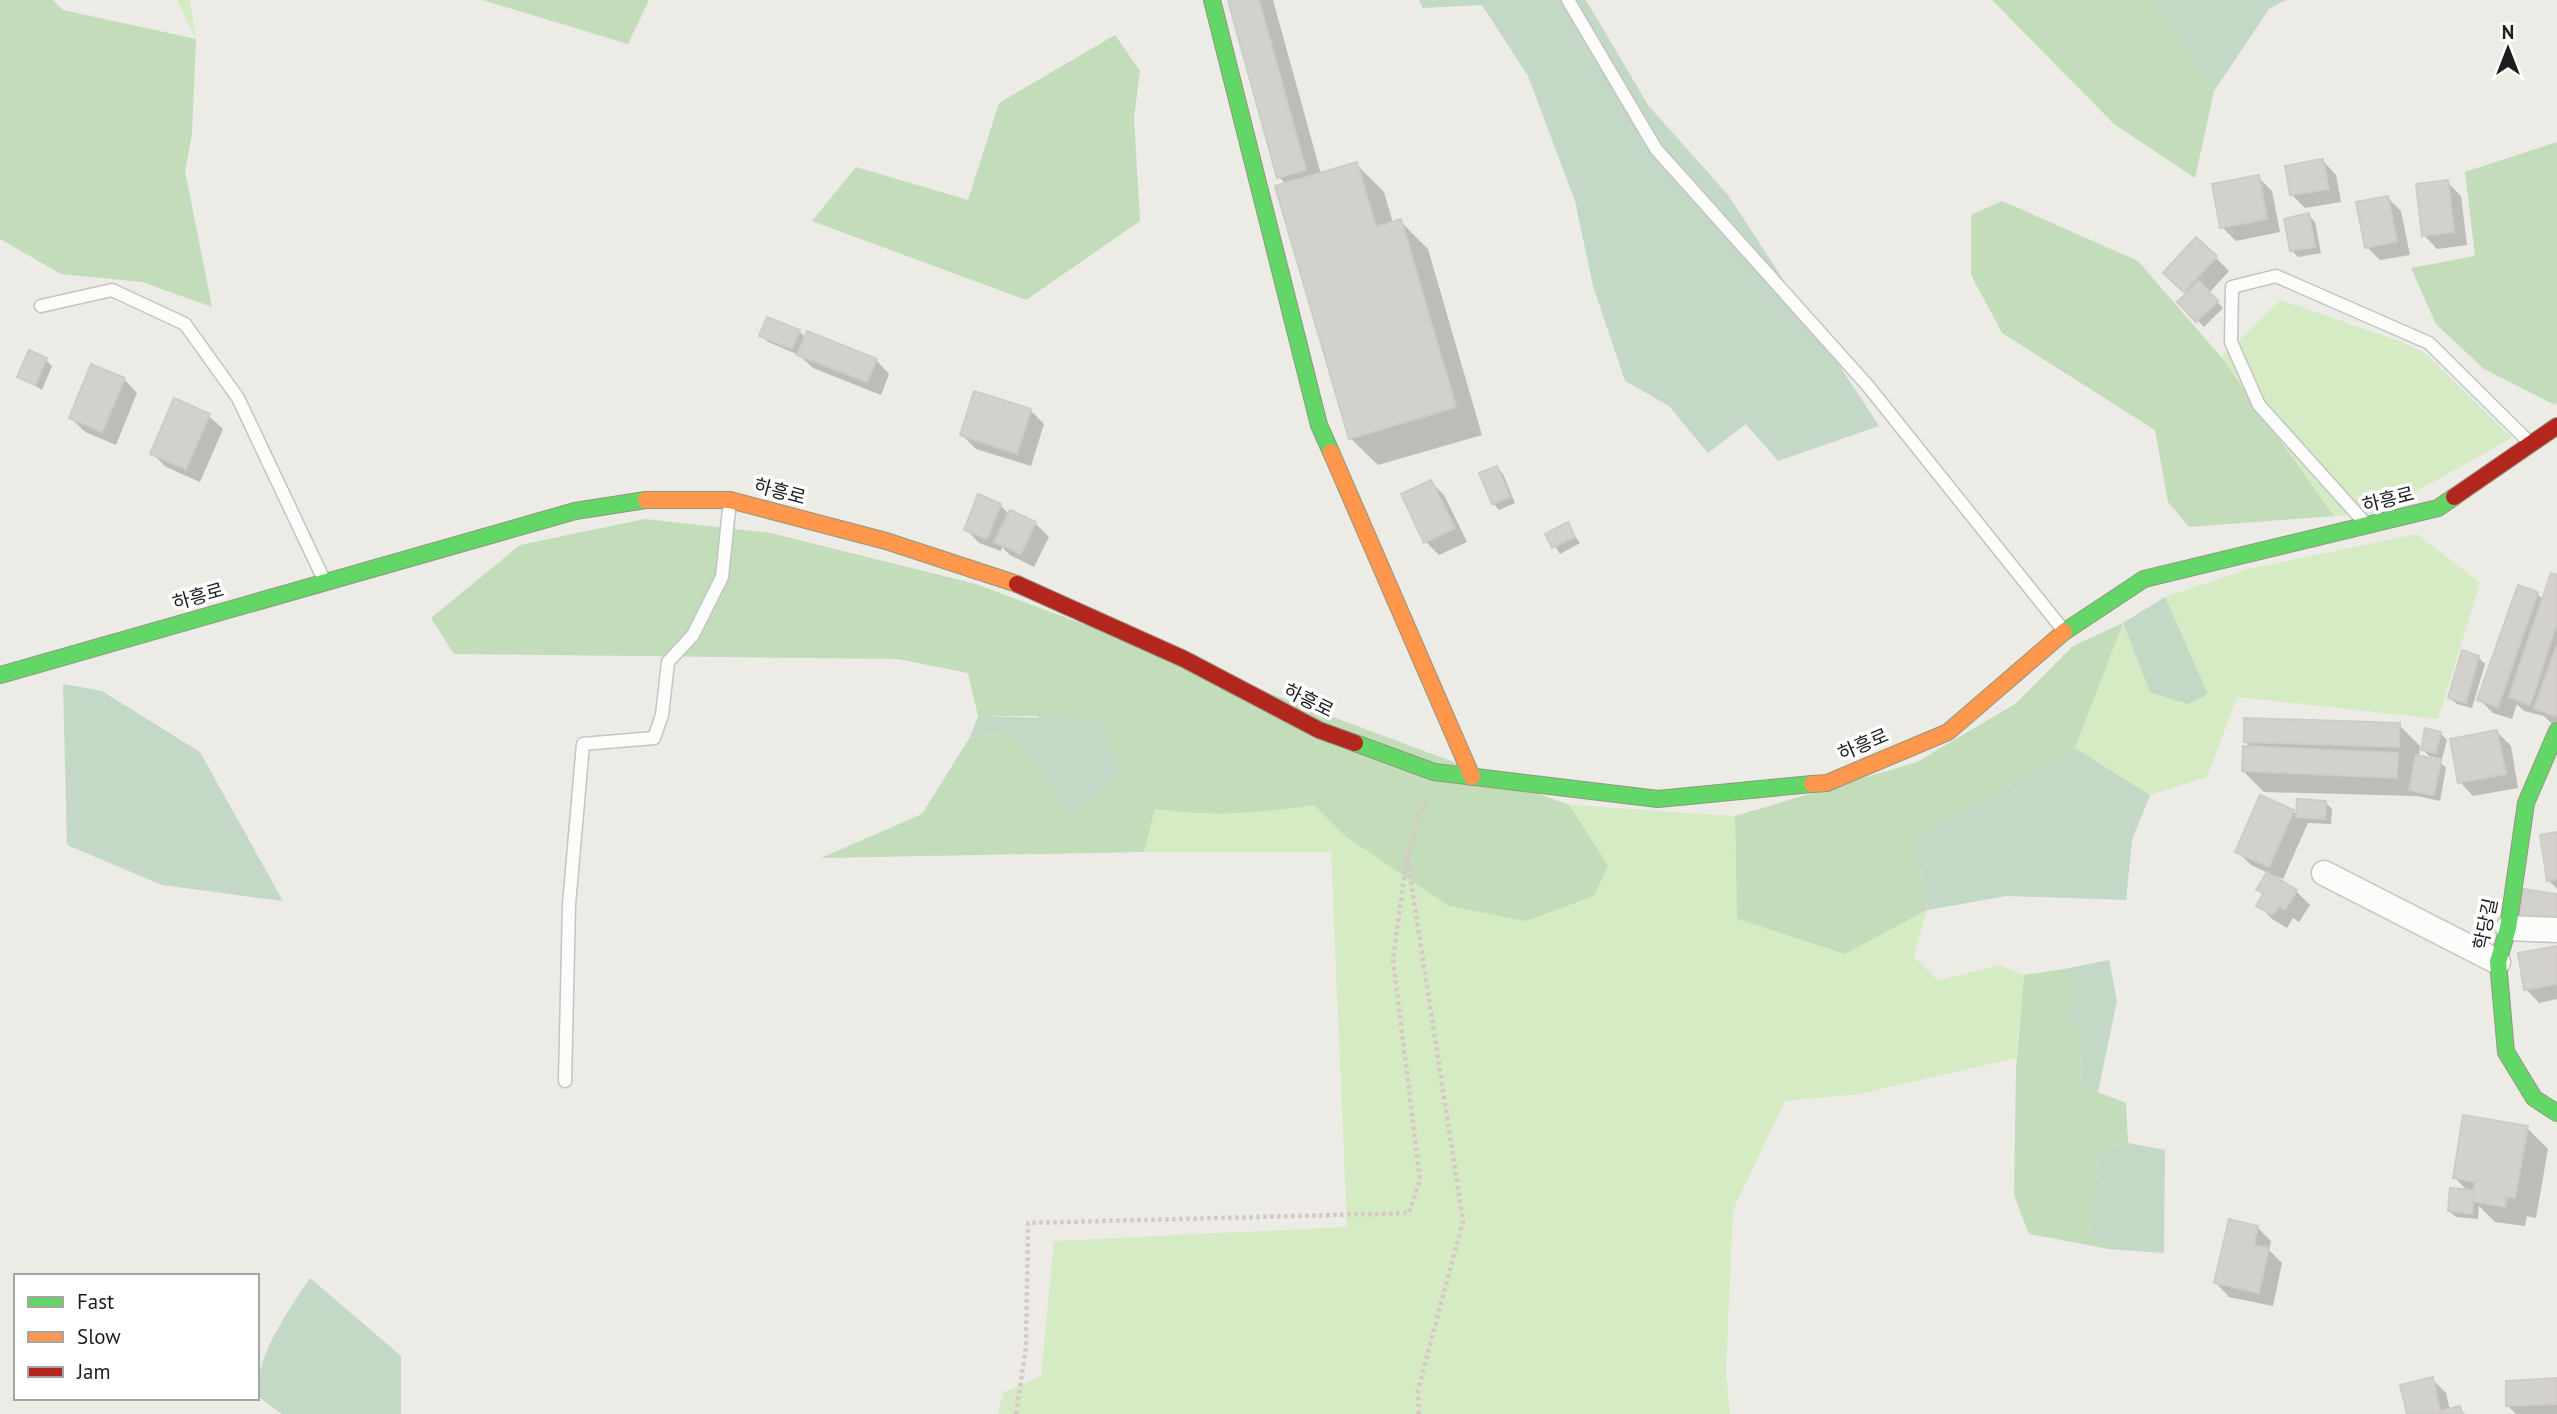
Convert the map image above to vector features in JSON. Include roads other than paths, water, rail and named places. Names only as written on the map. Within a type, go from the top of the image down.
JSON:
[{"type":"street","points":[[1212,0],[1319,425],[1472,777]]},
{"type":"street","name":"하흥로","points":[[0,675],[575,511],[660,498],[730,500],[886,541],[1017,584],[1184,659],[1319,730],[1434,772],[1658,799],[1827,783],[1948,732],[2065,631],[2144,579],[2209,561],[2438,508],[2557,426]]},
{"type":"street","name":"학당길","points":[[2557,731],[2526,803],[2508,928],[2498,962],[2506,1052],[2534,1098],[2557,1113]]},
{"type":"street","points":[[2324,873],[2498,962]]},
{"type":"street","points":[[2508,928],[2557,930]]},
{"type":"lane","points":[[1569,0],[1656,149],[1868,386],[2065,631]]},
{"type":"lane","points":[[2367,526],[2259,405],[2231,342],[2232,287],[2276,276],[2429,343],[2532,445]]},
{"type":"lane","points":[[41,306],[112,290],[186,324],[238,398],[325,582]]},
{"type":"lane","points":[[565,1081],[569,905],[583,744],[654,738],[662,715],[668,662],[693,635],[722,577],[730,500]]}]
